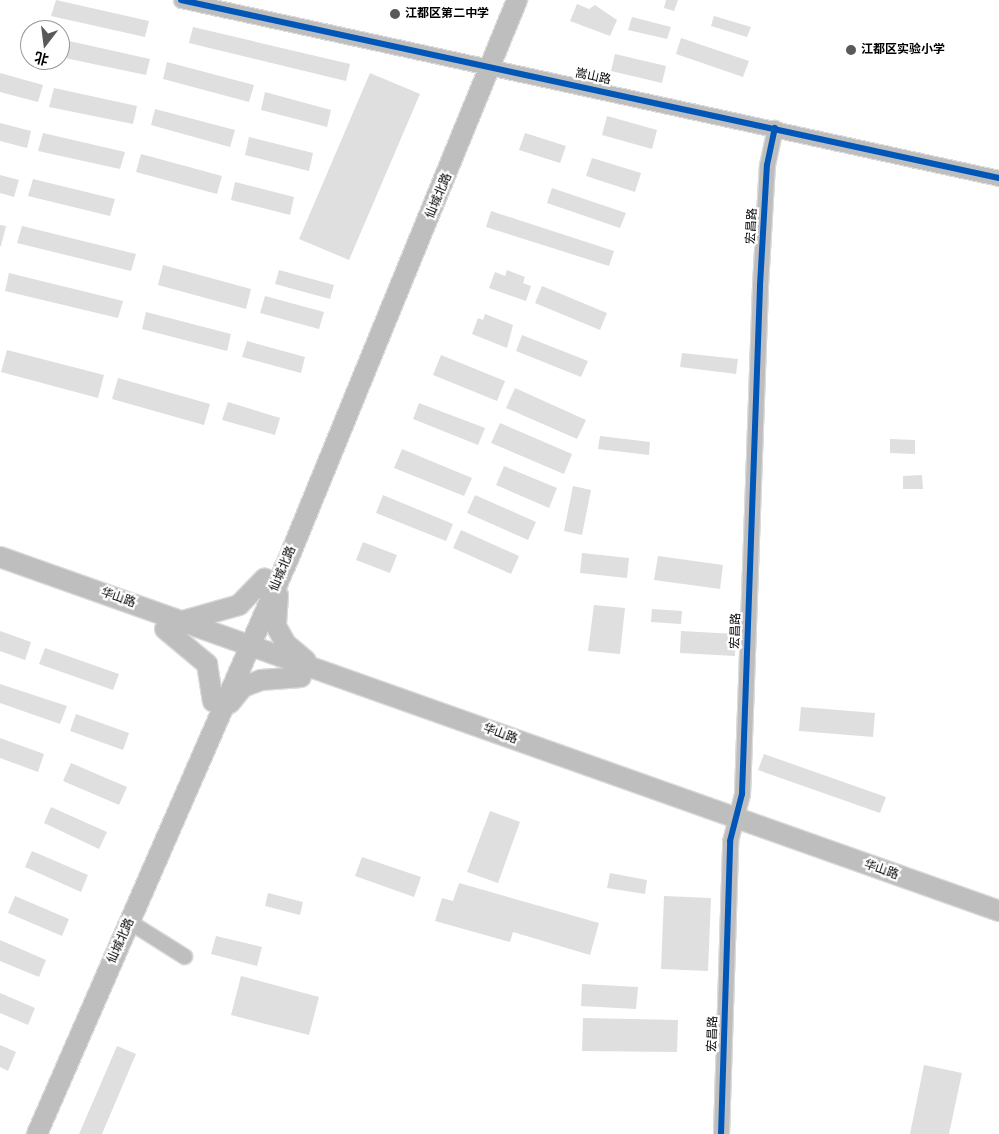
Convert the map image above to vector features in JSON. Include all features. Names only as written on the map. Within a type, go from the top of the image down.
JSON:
[{"type":"main road","name":"仙城北路","points":[[37,1134],[130,922],[242,649],[290,555],[486,65],[504,0]]},
{"type":"main road","name":"仙城北路","points":[[242,649],[265,578],[486,65],[517,0]]},
{"type":"main road","points":[[290,555],[275,608],[276,626],[286,644],[307,672]]},
{"type":"main road","name":"华山路","points":[[0,557],[174,625]]},
{"type":"main road","points":[[0,571],[174,625],[242,649],[735,824],[999,924]]},
{"type":"main road","points":[[174,625],[239,605],[265,578]]},
{"type":"main road","points":[[174,625],[207,664],[217,708],[242,687],[277,677],[307,672]]},
{"type":"main road","name":"仙城北路","points":[[27,1134],[217,708]]},
{"type":"main road","name":"华山路","points":[[735,824],[999,911]]},
{"type":"street","name":"嵩山路","points":[[181,0],[999,178]]},
{"type":"street","name":"宏昌路","points":[[721,1134],[735,824],[742,794],[767,165],[775,128]]},
{"type":"street","points":[[130,922],[184,956]]},
{"type":"building","points":[[56,0],[149,21],[145,37],[51,16]]},
{"type":"building","points":[[666,0],[678,0],[674,11],[664,8]]},
{"type":"building","points":[[577,4],[589,9],[595,5],[617,20],[610,36],[570,21]]},
{"type":"building","points":[[714,16],[751,27],[747,37],[711,26]]},
{"type":"building","points":[[632,17],[671,27],[667,39],[628,30]]},
{"type":"building","points":[[193,27],[350,64],[346,81],[189,43]]},
{"type":"building","points":[[681,38],[749,61],[743,77],[676,54]]},
{"type":"building","points":[[70,41],[150,59],[146,75],[70,59]]},
{"type":"building","points":[[615,54],[666,66],[662,83],[611,71]]},
{"type":"building","points":[[167,62],[254,85],[249,102],[163,79]]},
{"type":"building","points":[[0,73],[43,85],[38,102],[0,92]]},
{"type":"building","points":[[370,73],[420,94],[349,260],[299,239]]},
{"type":"building","points":[[54,88],[137,106],[133,124],[49,107]]},
{"type":"building","points":[[265,92],[331,110],[327,127],[261,110]]},
{"type":"building","points":[[155,109],[235,130],[230,147],[151,125]]},
{"type":"building","points":[[607,116],[657,130],[652,149],[602,135]]},
{"type":"building","points":[[0,123],[31,131],[27,148],[0,141]]},
{"type":"building","points":[[43,133],[125,152],[120,169],[38,151]]},
{"type":"building","points":[[525,133],[566,146],[560,163],[519,150]]},
{"type":"building","points":[[249,137],[313,153],[309,171],[245,155]]},
{"type":"building","points":[[141,154],[222,176],[217,194],[136,172]]},
{"type":"building","points":[[592,158],[641,173],[635,192],[586,176]]},
{"type":"building","points":[[0,175],[19,180],[14,197],[0,193]]},
{"type":"building","points":[[33,179],[115,199],[110,216],[28,196]]},
{"type":"building","points":[[235,182],[294,197],[290,215],[231,200]]},
{"type":"building","points":[[552,188],[626,213],[620,228],[547,203]]},
{"type":"building","points":[[491,211],[614,251],[609,266],[486,227]]},
{"type":"building","points":[[0,225],[6,226],[1,246],[0,246]]},
{"type":"building","points":[[22,226],[136,254],[131,271],[17,243]]},
{"type":"building","points":[[163,265],[251,289],[246,309],[158,285]]},
{"type":"building","points":[[279,270],[334,285],[330,299],[275,284]]},
{"type":"building","points":[[507,270],[525,277],[523,283],[531,286],[526,301],[489,288],[495,272],[505,276]]},
{"type":"building","points":[[9,273],[123,301],[118,318],[5,291]]},
{"type":"building","points":[[542,286],[607,313],[600,330],[535,303]]},
{"type":"building","points":[[265,296],[324,312],[319,329],[260,313]]},
{"type":"building","points":[[146,312],[231,334],[227,351],[142,329]]},
{"type":"building","points":[[485,314],[513,325],[507,348],[472,334],[478,318],[483,320]]},
{"type":"building","points":[[522,335],[588,361],[581,377],[516,351]]},
{"type":"building","points":[[247,341],[305,357],[301,373],[242,357]]},
{"type":"building","points":[[7,350],[104,375],[98,398],[1,372]]},
{"type":"building","points":[[682,353],[738,359],[736,374],[680,367]]},
{"type":"building","points":[[441,355],[505,381],[497,401],[433,375]]},
{"type":"building","points":[[118,378],[210,404],[204,425],[112,399]]},
{"type":"building","points":[[515,388],[586,420],[577,439],[506,408]]},
{"type":"building","points":[[228,402],[280,418],[275,435],[222,420]]},
{"type":"building","points":[[419,403],[485,428],[478,445],[413,419]]},
{"type":"building","points":[[500,423],[572,454],[564,474],[491,443]]},
{"type":"building","points":[[600,436],[650,442],[649,455],[598,449]]},
{"type":"building","points":[[890,439],[915,440],[915,454],[890,453]]},
{"type":"building","points":[[402,449],[472,478],[464,496],[394,468]]},
{"type":"building","points":[[504,466],[557,488],[549,508],[496,485]]},
{"type":"building","points":[[922,475],[923,489],[903,489],[903,476]]},
{"type":"building","points":[[573,486],[591,490],[582,535],[564,531]]},
{"type":"building","points":[[383,495],[453,524],[446,541],[376,513]]},
{"type":"building","points":[[475,495],[536,522],[528,540],[467,513]]},
{"type":"building","points":[[461,530],[519,556],[511,574],[453,548]]},
{"type":"building","points":[[363,542],[397,555],[390,573],[356,560]]},
{"type":"building","points":[[582,553],[629,558],[627,578],[580,573]]},
{"type":"building","points":[[658,556],[723,565],[720,589],[654,580]]},
{"type":"building","points":[[594,605],[625,608],[620,654],[588,651]]},
{"type":"building","points":[[652,609],[682,611],[681,624],[651,622]]},
{"type":"building","points":[[0,631],[31,642],[25,660],[0,651]]},
{"type":"building","points":[[681,631],[736,634],[735,656],[680,653]]},
{"type":"building","points":[[45,648],[119,674],[113,690],[39,664]]},
{"type":"building","points":[[0,684],[67,706],[60,724],[0,703]]},
{"type":"building","points":[[801,707],[875,713],[873,737],[799,731]]},
{"type":"building","points":[[76,714],[129,733],[123,750],[70,731]]},
{"type":"building","points":[[0,738],[44,754],[38,772],[0,758]]},
{"type":"building","points":[[764,754],[886,797],[880,813],[758,770]]},
{"type":"building","points":[[71,763],[127,787],[119,805],[63,781]]},
{"type":"building","points":[[51,807],[107,832],[99,849],[44,823]]},
{"type":"building","points":[[490,811],[520,822],[498,883],[467,872]]},
{"type":"building","points":[[32,851],[88,875],[81,892],[25,867]]},
{"type":"building","points":[[362,857],[421,877],[414,897],[355,876]]},
{"type":"building","points":[[610,873],[647,880],[645,894],[607,888]]},
{"type":"building","points":[[459,883],[599,923],[590,955],[513,932],[510,942],[435,921],[442,898],[453,901]]},
{"type":"building","points":[[268,893],[303,902],[300,915],[265,906]]},
{"type":"building","points":[[15,896],[69,919],[62,936],[8,913]]},
{"type":"building","points":[[664,896],[711,898],[708,971],[661,969]]},
{"type":"building","points":[[216,936],[262,947],[257,966],[211,954]]},
{"type":"building","points":[[0,940],[46,960],[39,977],[0,961]]},
{"type":"building","points":[[241,976],[319,997],[309,1035],[231,1015]]},
{"type":"building","points":[[582,984],[638,987],[636,1009],[581,1006]]},
{"type":"building","points":[[0,993],[35,1008],[28,1025],[0,1013]]},
{"type":"building","points":[[583,1018],[678,1020],[677,1052],[582,1051]]},
{"type":"building","points":[[0,1045],[16,1052],[8,1071],[0,1067]]},
{"type":"building","points":[[117,1046],[136,1054],[102,1134],[79,1134]]},
{"type":"building","points":[[924,1065],[962,1073],[949,1134],[910,1134]]},
{"type":"cycle path","points":[[181,0],[999,178]]},
{"type":"cycle path","points":[[721,1134],[730,841],[742,794],[760,285],[767,165],[775,128]]},
{"type":"place","name":"江都区第二中学","points":[[395,14]]},
{"type":"place","name":"江都区实验小学","points":[[851,50]]}]
